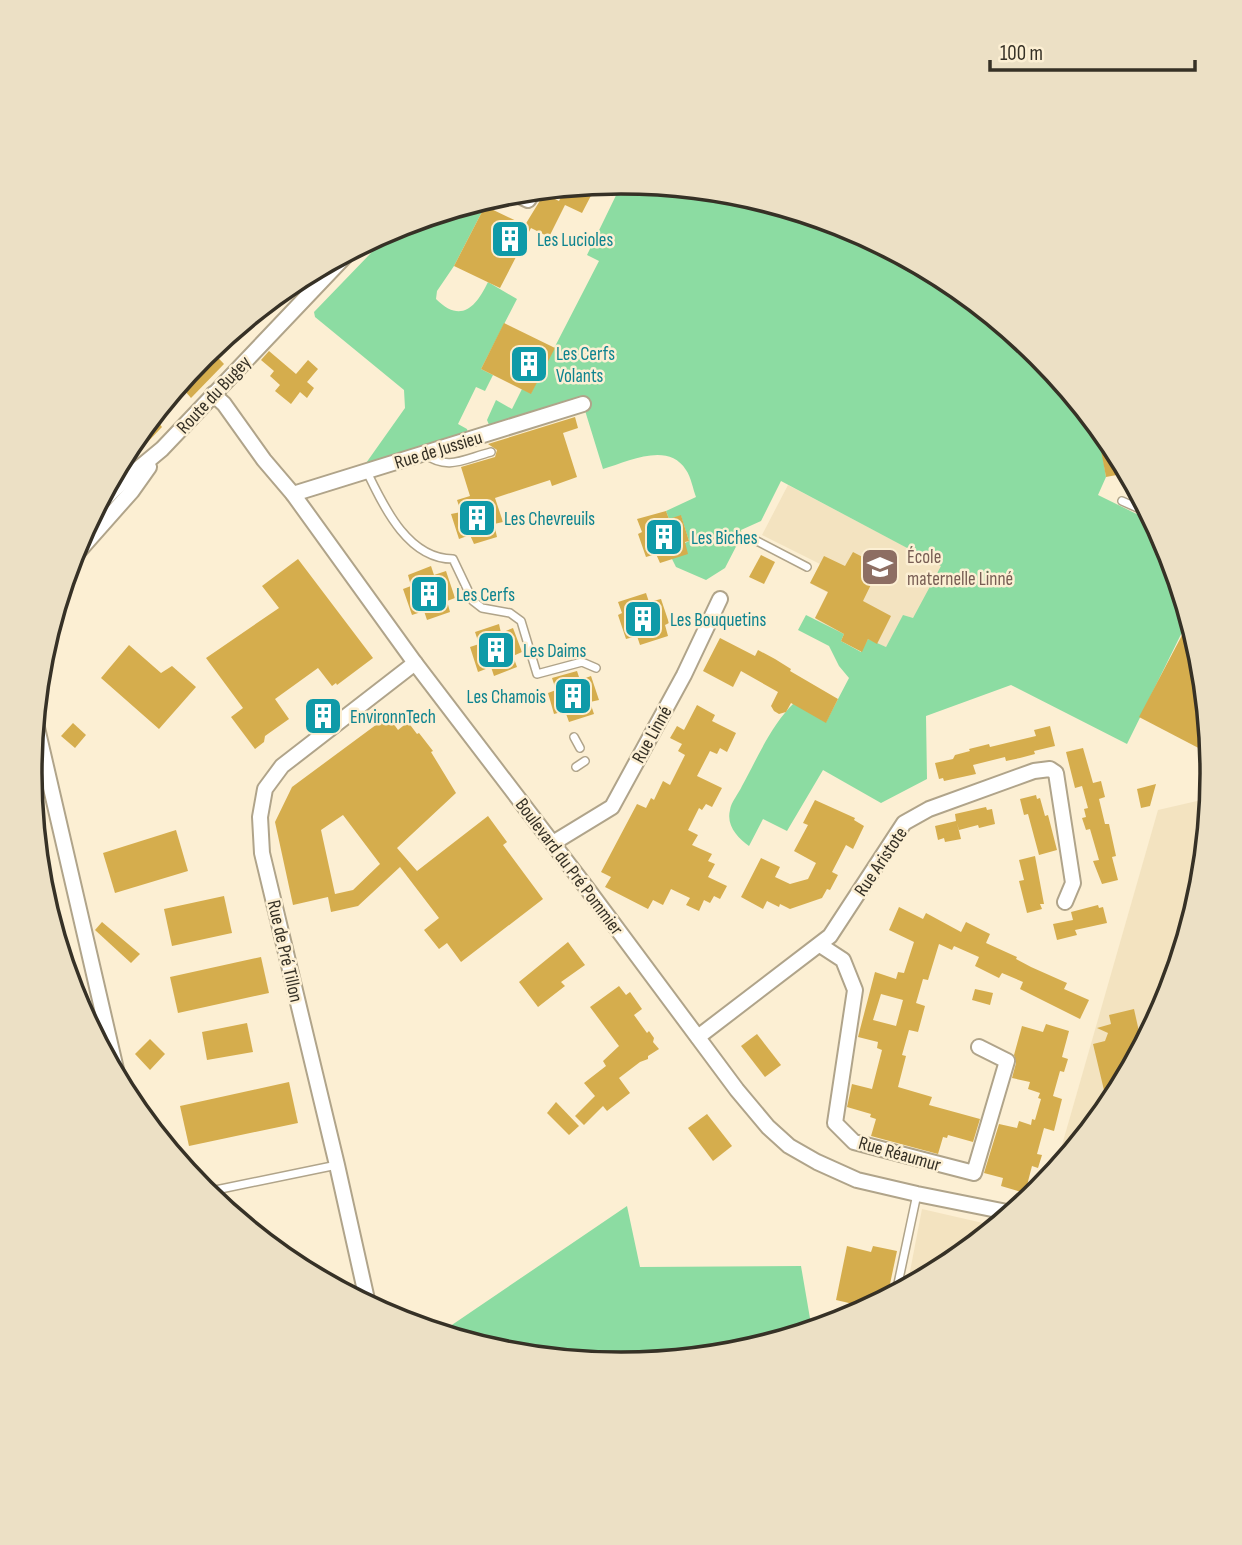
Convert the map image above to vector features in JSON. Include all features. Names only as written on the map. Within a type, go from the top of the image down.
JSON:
[{"type":"street","name":"Route du Bugey","points":[[119,485],[162,449],[330,272]]},
{"type":"street","name":"Boulevard du Pré Pommier","points":[[214,394],[293,494],[415,663],[737,1090],[768,1127],[789,1146],[857,1180],[1000,1211]]},
{"type":"street","name":"Rue de Jussieu","points":[[293,494],[583,404]]},
{"type":"street","name":"Route du Bugey","points":[[94,534],[132,491],[162,449]]},
{"type":"street","name":"Rue Linné","points":[[553,843],[611,807],[684,675],[720,599]]},
{"type":"street","name":"Rue de Pré Tillon","points":[[365,1292],[262,853],[260,817],[265,789],[282,766],[415,663]]},
{"type":"street","points":[[42,754],[101,1026]]},
{"type":"street","name":"Rue Aristote","points":[[698,1037],[830,936],[904,823],[929,808],[1034,771],[1050,769],[1056,773],[1073,883],[1065,902]]},
{"type":"street","name":"Rue Réaumur","points":[[820,945],[843,961],[855,990],[835,1123],[854,1142],[974,1173],[1007,1061],[979,1046]]},
{"type":"lane","points":[[423,454],[436,462],[448,464],[491,452]]},
{"type":"lane","points":[[367,471],[389,516],[419,548],[442,559],[453,559],[472,601],[482,608],[510,613],[521,621],[537,674],[582,662],[596,668]]},
{"type":"lane","points":[[1122,501],[1135,507]]},
{"type":"lane","points":[[755,540],[807,567]]},
{"type":"lane","points":[[574,737],[580,748]]},
{"type":"lane","points":[[576,767],[585,761]]},
{"type":"lane","points":[[219,1189],[337,1165]]},
{"type":"lane","points":[[899,1280],[917,1194]]},
{"type":"shaded area","name":"École maternelle Linné","points":[[788,485],[942,566],[913,619],[903,616],[886,647],[877,644],[862,652],[841,641],[844,635],[817,620],[815,618],[830,594],[810,583],[820,564],[762,535]]},
{"type":"shaded area","points":[[1199,800],[1195,848],[1180,922],[1156,994],[1140,1029],[1102,1094],[1061,1148],[1158,810]]},
{"type":"shaded area","points":[[922,1209],[984,1223],[943,1254],[909,1274]]},
{"type":"green space","points":[[617,193],[697,198],[734,205],[807,224],[877,253],[943,291],[1003,337],[1056,391],[1102,451],[1106,477],[1098,495],[1140,515],[1169,586],[1182,632],[1127,744],[1011,685],[926,716],[927,779],[881,803],[823,770],[787,831],[763,819],[749,846],[731,826],[731,807],[778,721],[794,703],[826,722],[849,678],[839,666],[829,646],[798,630],[806,615],[844,634],[841,641],[861,652],[868,639],[886,647],[903,615],[913,618],[941,566],[781,481],[761,521],[741,530],[742,535],[725,568],[706,580],[676,567],[672,559],[689,541],[681,516],[669,519],[666,511],[696,497],[688,473],[678,461],[658,455],[647,456],[603,469],[583,404],[492,432],[487,420],[496,400],[512,409],[522,389],[531,393],[599,261],[587,255]]},
{"type":"green space","points":[[483,210],[454,266],[437,291],[436,299],[453,310],[467,309],[478,299],[488,282],[517,299],[481,369],[493,375],[485,391],[476,387],[458,424],[467,429],[469,439],[359,473],[405,408],[404,390],[315,317],[314,312],[375,248],[435,224]]},
{"type":"green space","points":[[627,1206],[640,1267],[801,1266],[810,1320],[771,1332],[697,1347],[621,1352],[545,1347],[451,1326]]},
{"type":"building","points":[[592,195],[582,213],[565,205],[549,237],[531,228],[500,288],[454,266],[483,210],[491,209],[525,225],[541,199],[551,197],[559,201],[561,197]]},
{"type":"building","points":[[504,323],[555,348],[531,394],[481,369]]},
{"type":"building","points":[[269,351],[296,374],[308,360],[318,369],[307,382],[314,388],[307,398],[300,392],[291,404],[275,391],[280,385],[270,376],[274,371],[261,360]]},
{"type":"building","points":[[218,357],[224,364],[191,398],[186,392]]},
{"type":"building","points":[[575,417],[578,428],[563,433],[577,477],[552,486],[550,480],[495,498],[503,522],[494,524],[497,537],[474,544],[470,535],[459,539],[451,514],[461,512],[457,500],[470,496],[461,467],[495,457],[497,450],[488,444]]},
{"type":"building","points":[[159,424],[162,427],[143,447]]},
{"type":"building","points":[[1101,449],[1117,475],[1106,477]]},
{"type":"building","name":"Les Biches","points":[[666,511],[669,519],[681,515],[689,541],[685,542],[688,554],[660,563],[656,554],[646,557],[638,534],[642,532],[637,519]]},
{"type":"building","points":[[853,552],[880,566],[863,601],[891,616],[877,644],[868,639],[862,652],[841,641],[844,634],[815,618],[828,592],[810,583],[824,556],[845,566]]},
{"type":"building","points":[[761,555],[775,562],[764,584],[749,577]]},
{"type":"building","points":[[298,559],[373,658],[332,686],[318,668],[275,699],[289,719],[265,736],[264,742],[255,749],[231,717],[243,708],[206,658],[279,608],[262,586]]},
{"type":"building","name":"Les Cerfs","points":[[431,566],[434,575],[446,571],[455,598],[447,601],[450,612],[427,620],[424,611],[412,615],[403,589],[411,586],[408,575]]},
{"type":"building","name":"Les Bouquetins","points":[[646,593],[649,602],[661,599],[669,623],[665,625],[668,636],[640,645],[637,636],[626,639],[618,615],[622,613],[618,602]]},
{"type":"building","name":"Les Daims","points":[[499,624],[501,633],[513,628],[522,652],[513,656],[517,667],[494,676],[491,667],[478,672],[470,647],[479,644],[475,632]]},
{"type":"building","points":[[1183,634],[1195,697],[1199,748],[1139,717]]},
{"type":"building","points":[[720,638],[755,656],[758,650],[838,699],[826,723],[791,703],[786,712],[779,714],[774,711],[771,706],[778,692],[741,671],[733,687],[703,671]]},
{"type":"building","points":[[129,645],[161,673],[172,666],[196,687],[159,729],[101,678]]},
{"type":"building","name":"Les Chamois","points":[[577,671],[580,680],[591,676],[599,700],[590,702],[594,714],[569,722],[565,711],[554,714],[548,693],[556,690],[552,678]]},
{"type":"building","points":[[697,705],[715,715],[712,721],[736,733],[727,752],[720,748],[717,754],[710,751],[697,776],[722,788],[712,807],[706,804],[702,810],[699,808],[688,830],[698,835],[692,845],[712,854],[708,861],[715,864],[708,877],[727,886],[720,899],[714,896],[710,903],[704,900],[699,911],[686,905],[690,898],[671,889],[663,905],[653,900],[648,909],[605,887],[611,877],[601,872],[637,804],[646,808],[651,798],[654,800],[663,781],[670,785],[685,755],[678,751],[682,744],[670,738],[677,726],[684,730]]},
{"type":"building","points":[[388,716],[398,730],[408,722],[433,751],[431,752],[456,793],[397,848],[417,871],[488,816],[507,842],[503,845],[543,899],[461,962],[447,943],[439,949],[424,930],[439,918],[400,867],[358,906],[331,912],[328,897],[293,905],[275,822],[292,787]],"holes":[[[343,815],[380,864],[353,890],[335,894],[321,830]]]},
{"type":"building","points":[[73,723],[86,735],[75,748],[61,736]]},
{"type":"building","points":[[1050,726],[1055,746],[1020,758],[1006,761],[1005,757],[973,765],[976,774],[944,781],[943,778],[939,779],[935,763],[953,759],[955,755],[970,751],[969,749],[1036,736],[1034,730]]},
{"type":"building","points":[[1083,748],[1093,783],[1101,781],[1105,797],[1099,799],[1105,824],[1109,824],[1116,856],[1112,857],[1118,880],[1102,884],[1093,861],[1099,860],[1090,829],[1086,830],[1082,818],[1086,817],[1084,809],[1088,808],[1082,786],[1075,788],[1066,752]]},
{"type":"building","points":[[1156,784],[1150,806],[1141,808],[1137,789]]},
{"type":"building","points":[[1036,795],[1037,799],[1040,798],[1045,816],[1048,815],[1057,850],[1039,855],[1028,814],[1024,815],[1020,799]]},
{"type":"building","points":[[815,800],[855,818],[854,820],[864,826],[853,849],[846,845],[832,872],[838,875],[830,890],[827,889],[822,898],[790,909],[767,901],[763,909],[741,897],[761,858],[780,867],[775,877],[790,884],[808,879],[816,863],[794,851],[808,825],[803,823]]},
{"type":"building","points":[[986,807],[987,810],[992,809],[995,824],[959,830],[957,823],[961,839],[945,842],[944,838],[938,840],[935,826],[956,821],[955,814]]},
{"type":"building","points":[[176,830],[188,871],[115,893],[103,853]]},
{"type":"building","points":[[1035,856],[1044,904],[1040,904],[1042,909],[1027,913],[1019,881],[1024,880],[1019,860]]},
{"type":"building","points":[[224,896],[232,933],[172,946],[164,909]]},
{"type":"building","points":[[1098,905],[1099,908],[1103,907],[1107,923],[1075,930],[1077,935],[1057,940],[1053,924],[1073,920],[1071,912]]},
{"type":"building","points":[[899,907],[923,919],[926,913],[961,932],[966,922],[990,934],[986,943],[1067,983],[1064,989],[1089,1000],[1080,1019],[1020,989],[1023,982],[1002,973],[999,978],[975,966],[979,957],[954,946],[952,950],[939,944],[928,980],[923,979],[916,1003],[925,1006],[918,1032],[909,1030],[902,1055],[906,1056],[898,1087],[932,1097],[929,1105],[980,1119],[973,1142],[948,1135],[947,1138],[943,1137],[938,1154],[871,1136],[876,1119],[870,1117],[871,1114],[847,1107],[852,1084],[872,1089],[882,1050],[877,1048],[878,1042],[858,1037],[875,972],[896,979],[898,972],[904,973],[914,942],[889,930]],"holes":[[[881,994],[903,1000],[896,1026],[873,1020]]]},
{"type":"building","points":[[102,922],[140,954],[131,963],[95,930]]},
{"type":"building","points":[[568,942],[585,965],[561,982],[565,986],[538,1007],[519,982]]},
{"type":"building","points":[[261,957],[269,993],[178,1013],[170,977]]},
{"type":"building","points":[[619,986],[626,995],[630,992],[642,1009],[634,1015],[647,1033],[649,1031],[659,1049],[619,1078],[630,1093],[607,1111],[603,1106],[584,1125],[575,1116],[595,1096],[584,1083],[606,1066],[603,1061],[619,1046],[590,1007]]},
{"type":"building","points":[[975,989],[993,993],[990,1005],[972,1000]]},
{"type":"building","points":[[1134,1009],[1139,1031],[1104,1091],[1093,1044],[1105,1041],[1108,1033],[1097,1028],[1111,1024],[1109,1015]]},
{"type":"building","points":[[247,1023],[253,1052],[207,1060],[202,1032]]},
{"type":"building","points":[[1046,1024],[1069,1031],[1062,1057],[1068,1059],[1064,1072],[1060,1071],[1053,1096],[1062,1099],[1054,1131],[1044,1128],[1037,1154],[1042,1155],[1038,1168],[1032,1166],[1027,1185],[1020,1192],[1001,1186],[1003,1178],[984,1173],[999,1124],[1017,1128],[1019,1121],[1031,1125],[1032,1119],[1035,1120],[1040,1093],[1028,1089],[1030,1082],[1012,1078],[1016,1063],[1014,1055],[1022,1026],[1043,1032]]},
{"type":"building","points":[[757,1034],[781,1065],[765,1077],[741,1046]]},
{"type":"building","points":[[150,1039],[165,1054],[150,1070],[135,1054]]},
{"type":"building","points":[[289,1082],[298,1123],[189,1146],[180,1106]]},
{"type":"building","points":[[556,1102],[579,1126],[569,1135],[547,1113]]},
{"type":"building","points":[[707,1114],[732,1146],[713,1161],[688,1128]]},
{"type":"building","points":[[847,1246],[871,1252],[873,1246],[897,1251],[890,1285],[851,1303],[836,1300]]},
{"type":"place","name":"Les Lucioles","points":[[510,239]]},
{"type":"place","name":"Les Cerfs Volants","points":[[529,364]]},
{"type":"place","name":"Les Chevreuils","points":[[477,518]]},
{"type":"place","name":"Les Biches","points":[[664,537]]},
{"type":"place","name":"École maternelle Linné","points":[[880,567]]},
{"type":"place","name":"Les Cerfs","points":[[429,594]]},
{"type":"place","name":"Les Bouquetins","points":[[643,619]]},
{"type":"place","name":"Les Daims","points":[[496,650]]},
{"type":"place","name":"Les Chamois","points":[[573,696]]},
{"type":"place","name":"EnvironnTech","points":[[323,716]]}]
